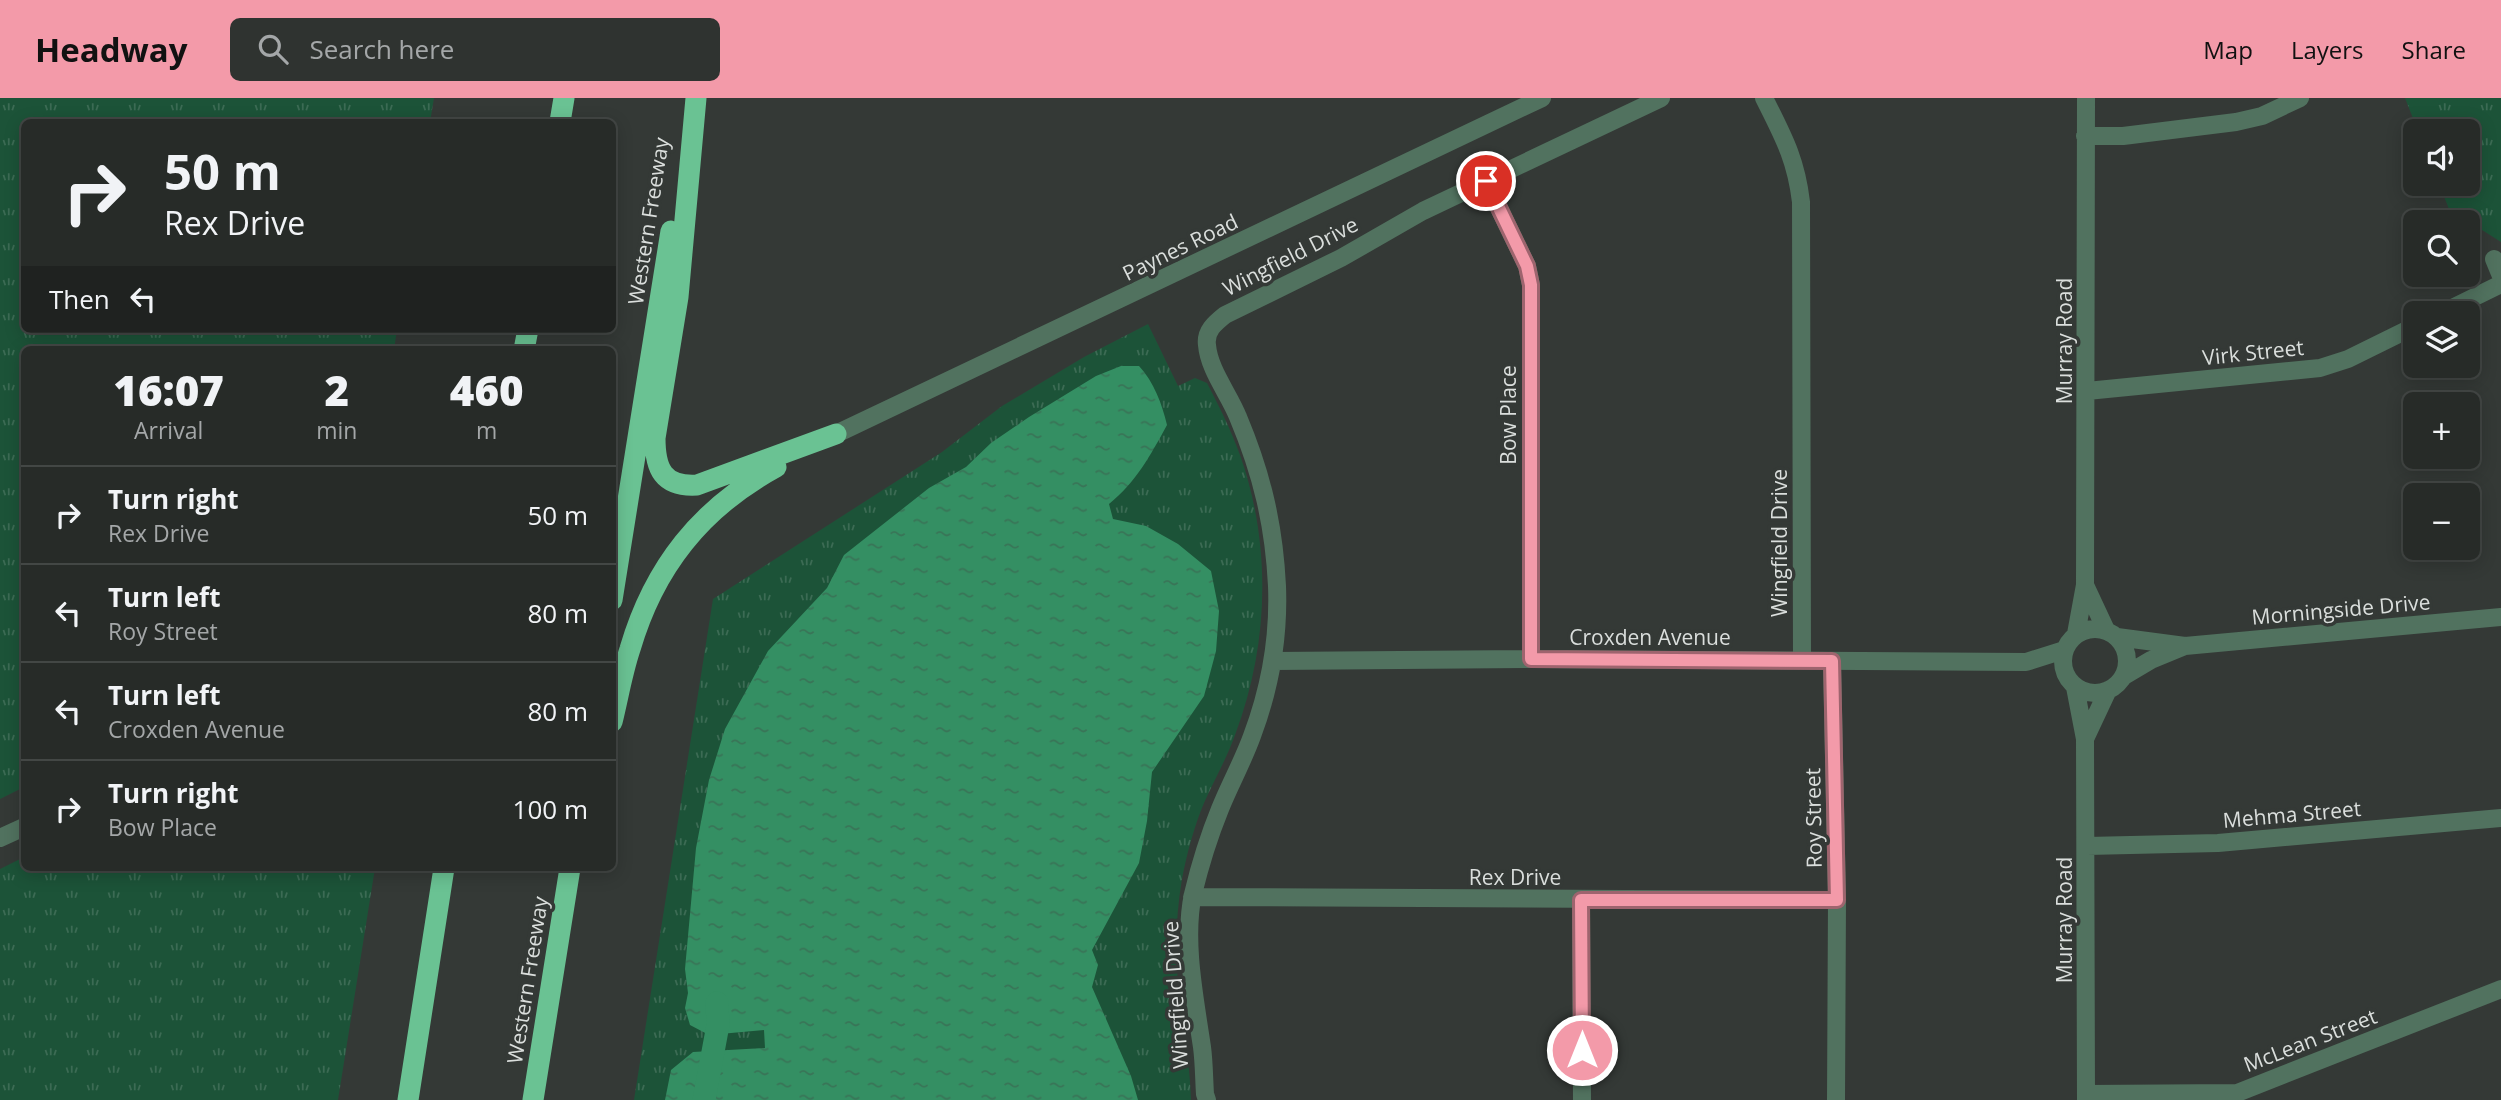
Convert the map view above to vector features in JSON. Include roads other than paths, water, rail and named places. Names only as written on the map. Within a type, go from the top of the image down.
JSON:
[{"type":"highway","points":[[561,119],[564,98]]},
{"type":"highway","points":[[694,98],[678,297],[655,438],[658,466],[672,482],[682,486],[697,485],[836,435]]},
{"type":"highway","name":"Western Freeway","points":[[616,576],[694,98]]},
{"type":"highway","points":[[616,705],[629,650],[643,612],[676,551],[697,525],[720,504],[770,471],[836,435]]},
{"type":"highway","points":[[408,1100],[444,871]]},
{"type":"highway","name":"Western Freeway","points":[[533,1100],[570,871]]},
{"type":"highway","points":[[538,1063],[579,871]]},
{"type":"street","name":"Paynes Road","points":[[836,435],[1542,98]]},
{"type":"street","name":"Wingfield Drive","points":[[1207,1100],[1190,945],[1192,897],[1220,807],[1252,737],[1273,661],[1278,606],[1270,516],[1257,465],[1237,414],[1209,357],[1206,344],[1208,334],[1214,324],[1225,315],[1341,258],[1423,211],[1661,98]]},
{"type":"street","name":"Wingfield Drive","points":[[1764,98],[1791,154],[1798,174],[1801,202],[1802,660]]},
{"type":"street","name":"Murray Road","points":[[2076,634],[2085,585],[2086,98]]},
{"type":"street","points":[[2085,136],[2123,136],[2236,122],[2262,116],[2300,98]]},
{"type":"street","name":"Bow Place","points":[[1486,181],[1527,266],[1531,285],[1531,659]]},
{"type":"street","points":[[2494,259],[2501,276]]},
{"type":"street","points":[[2466,301],[2501,284]]},
{"type":"street","name":"Virk Street","points":[[2087,391],[2320,368],[2348,359],[2403,332]]},
{"type":"street","name":"Murray Road","points":[[2085,585],[2111,634]]},
{"type":"street","name":"Morningside Drive","points":[[2111,634],[2185,646],[2501,617]]},
{"type":"street","points":[[2096,628],[2111,634],[2126,652],[2128,662],[2124,676],[2113,688],[2094,694],[2071,683],[2063,670],[2064,650],[2076,634],[2096,628]]},
{"type":"street","name":"Morningside Drive","points":[[2124,676],[2151,660],[2185,646]]},
{"type":"street","name":"Croxden Avenue","points":[[2026,662],[2064,650]]},
{"type":"street","name":"Croxden Avenue","points":[[1273,661],[1531,659],[2026,662],[2045,668],[2071,683]]},
{"type":"street","name":"Roy Street","points":[[1832,661],[1837,900],[1836,1100]]},
{"type":"street","name":"Murray Road","points":[[2071,683],[2085,739],[2086,1097]]},
{"type":"street","name":"Murray Road","points":[[2085,739],[2108,690]]},
{"type":"street","name":"Mehma Street","points":[[2087,846],[2218,843],[2501,818]]},
{"type":"street","points":[[0,838],[21,828]]},
{"type":"street","name":"Rex Drive","points":[[1192,897],[1837,900]]},
{"type":"street","points":[[1581,900],[1582,1100]]},
{"type":"street","name":"McLean Street","points":[[2086,1097],[2237,1093],[2501,989]]},
{"type":"water","points":[[1121,366],[1139,366],[1144,372],[1157,394],[1167,425],[1135,478],[1109,504],[1113,519],[1146,526],[1178,544],[1211,571],[1219,611],[1216,651],[1204,696],[1152,772],[1139,863],[1092,950],[1098,965],[1092,987],[1131,1076],[1138,1100],[665,1100],[671,1070],[693,1052],[765,1048],[764,1030],[709,1035],[690,1025],[685,1008],[688,993],[685,969],[696,848],[709,780],[725,729],[768,651],[827,588],[844,555],[929,488],[966,467],[991,443],[1029,417],[1096,376]]},
{"type":"waterway","points":[[704,1100],[718,1025],[717,1003]]}]
